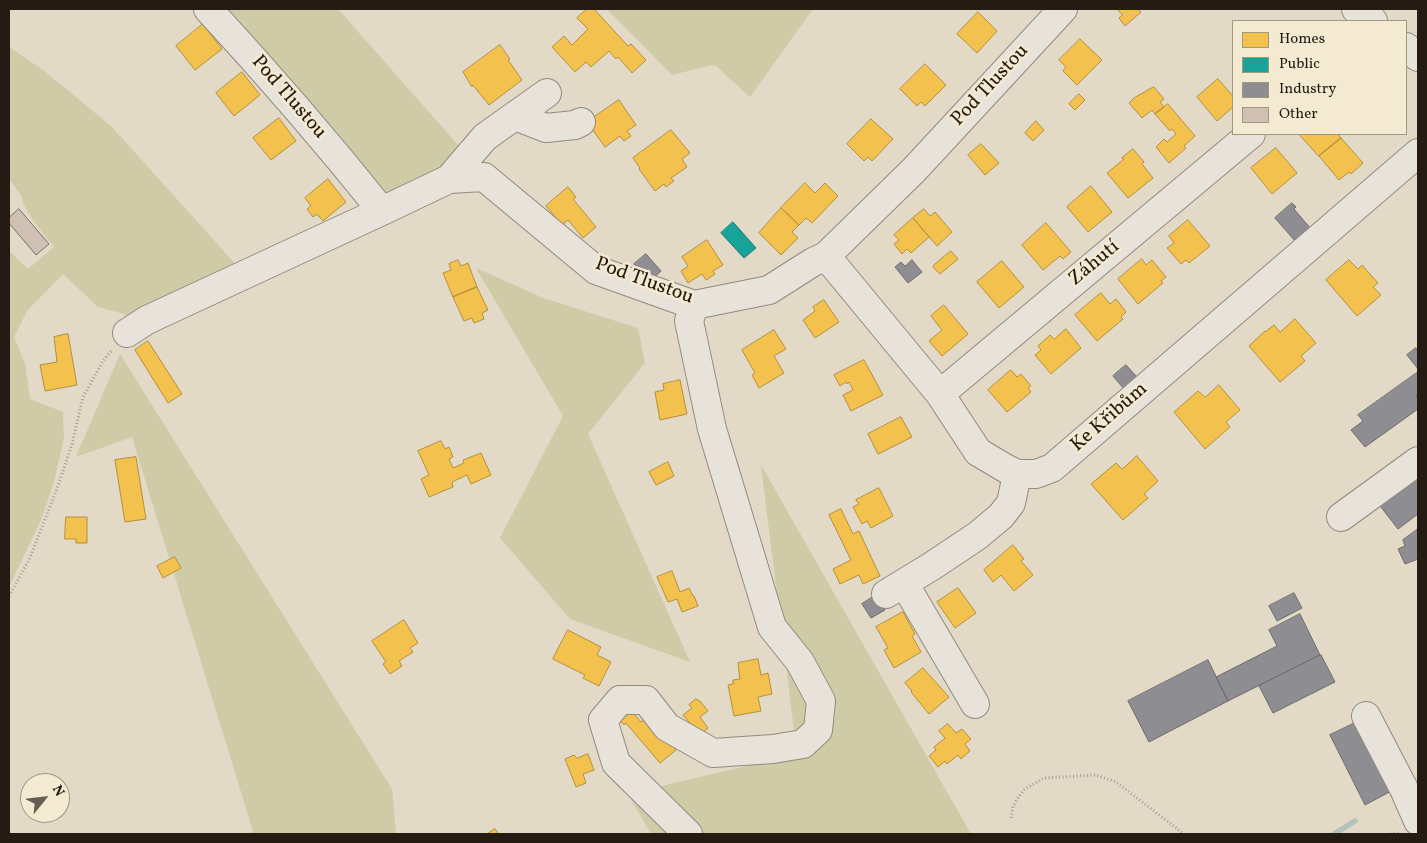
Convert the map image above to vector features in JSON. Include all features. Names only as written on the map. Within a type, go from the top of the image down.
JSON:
[{"type":"street","name":"Pod Tlustou","points":[[208,9],[246,49],[382,211],[449,179],[484,177],[596,270],[694,304],[769,290],[813,262],[826,256],[914,170],[1063,9]]},
{"type":"street","points":[[1356,9],[1372,20]]},
{"type":"street","points":[[1407,48],[1418,57]]},
{"type":"street","points":[[449,179],[485,137],[547,93]]},
{"type":"street","points":[[515,116],[546,128],[575,126],[582,122]]},
{"type":"street","name":"Záhutí","points":[[940,394],[1250,135]]},
{"type":"street","name":"Ke Křibům","points":[[1017,474],[1036,474],[1052,468],[1418,153]]},
{"type":"street","points":[[127,333],[147,320],[382,211]]},
{"type":"street","points":[[826,256],[940,394],[978,452],[1017,474],[1011,503],[1001,516],[977,536],[895,588],[976,704]]},
{"type":"street","points":[[688,834],[616,763],[603,720],[620,700],[646,700],[667,727],[713,753],[773,749],[803,744],[818,730],[821,701],[800,662],[772,627],[712,428],[690,321],[694,304]]},
{"type":"street","points":[[1341,517],[1418,460]]},
{"type":"street","points":[[1366,716],[1418,820]]},
{"type":"path","points":[[9,596],[29,560],[58,486],[72,444],[83,396],[103,360],[127,333]]},
{"type":"path","points":[[1011,818],[1013,807],[1025,789],[1044,778],[1096,775],[1116,782],[1184,834]]},
{"type":"shaded area","points":[[219,9],[338,9],[466,154],[447,175],[379,195]]},
{"type":"shaded area","points":[[607,9],[813,9],[750,97],[716,66],[712,65],[672,75]]},
{"type":"shaded area","points":[[9,47],[43,70],[111,126],[238,267],[138,320],[98,307],[63,274],[27,311],[14,337],[25,363],[30,399],[63,412],[64,438],[54,482],[41,520],[9,587],[9,251],[28,269],[54,247],[34,222],[24,205],[21,195],[9,179]]},
{"type":"shaded area","points":[[476,268],[543,298],[638,328],[645,363],[588,434],[690,662],[570,619],[500,538],[563,416]]},
{"type":"shaded area","points":[[120,354],[392,789],[396,834],[247,834],[253,831],[132,437],[76,457]]},
{"type":"shaded area","points":[[761,465],[971,834],[651,834],[628,794],[797,754]]},
{"type":"building: Homes","points":[[587,9],[594,9],[628,46],[631,44],[646,60],[632,73],[618,57],[616,59],[609,51],[591,67],[586,62],[575,72],[552,47],[564,36],[572,45],[588,29],[577,18]]},
{"type":"building: Homes","points":[[1117,9],[1138,9],[1141,12],[1125,26],[1119,18],[1122,15]]},
{"type":"building: Homes","points":[[978,12],[997,31],[977,53],[957,34]]},
{"type":"building: Homes","points":[[203,24],[222,49],[195,70],[176,46]]},
{"type":"building: Homes","points":[[1080,39],[1102,60],[1077,85],[1063,71],[1066,67],[1059,60]]},
{"type":"building: Homes","points":[[500,45],[522,80],[489,105],[473,85],[472,87],[463,72]]},
{"type":"building: Homes","points":[[925,64],[946,85],[925,106],[921,102],[917,106],[900,89]]},
{"type":"building: Homes","points":[[242,72],[260,95],[234,116],[216,93]]},
{"type":"building: Homes","points":[[1218,79],[1232,95],[1232,108],[1217,121],[1197,97]]},
{"type":"building: Homes","points":[[1154,87],[1164,99],[1160,102],[1164,107],[1155,114],[1152,110],[1142,118],[1129,103],[1134,98]]},
{"type":"building: Homes","points":[[1079,94],[1085,100],[1075,110],[1069,104]]},
{"type":"building: Homes","points":[[619,100],[636,125],[627,131],[631,136],[624,141],[620,136],[605,147],[587,122]]},
{"type":"building: Homes","points":[[1168,104],[1195,136],[1184,146],[1186,148],[1169,163],[1156,147],[1164,139],[1167,142],[1176,134],[1172,129],[1170,131],[1155,114]]},
{"type":"building: Homes","points":[[279,118],[296,141],[271,160],[253,138]]},
{"type":"building: Homes","points":[[871,119],[893,139],[872,161],[868,157],[864,161],[847,144]]},
{"type":"building: Homes","points":[[1036,121],[1044,130],[1033,141],[1025,133]]},
{"type":"building: Homes","points":[[671,130],[690,153],[682,159],[687,167],[671,178],[674,181],[666,187],[664,184],[655,191],[633,158]]},
{"type":"building: Homes","points":[[1300,135],[1339,135],[1341,138],[1319,156]]},
{"type":"building: Homes","points":[[1341,138],[1363,163],[1351,174],[1349,172],[1339,180],[1319,156]]},
{"type":"building: Homes","points":[[981,144],[999,163],[985,175],[968,155]]},
{"type":"building: Homes","points":[[1276,148],[1297,173],[1272,194],[1251,168]]},
{"type":"building: Homes","points":[[1133,149],[1144,162],[1142,164],[1153,178],[1128,198],[1107,173]]},
{"type":"building: Homes","points":[[328,179],[346,202],[323,221],[317,214],[313,217],[307,209],[311,206],[305,198]]},
{"type":"building: Homes","points":[[805,183],[815,193],[825,183],[838,196],[812,223],[806,218],[799,225],[781,208]]},
{"type":"building: Homes","points":[[1091,186],[1112,212],[1088,232],[1067,207]]},
{"type":"building: Homes","points":[[568,187],[576,197],[573,199],[596,227],[583,238],[568,220],[562,225],[546,206]]},
{"type":"building: Homes","points":[[781,208],[799,225],[792,232],[798,238],[781,255],[759,233]]},
{"type":"building: Homes","points":[[924,209],[930,216],[935,212],[952,232],[937,246],[913,218]]},
{"type":"building: Homes","points":[[913,218],[929,237],[911,253],[907,249],[902,254],[894,244],[899,240],[894,235]]},
{"type":"building: Homes","points":[[1188,220],[1210,246],[1189,263],[1186,260],[1181,264],[1167,248],[1174,243],[1169,236]]},
{"type":"building: Homes","points":[[1046,223],[1071,252],[1063,259],[1060,256],[1043,270],[1022,245]]},
{"type":"building: Homes","points":[[707,240],[723,265],[713,271],[715,274],[706,280],[702,274],[688,283],[681,271],[688,266],[682,257]]},
{"type":"building: Homes","points":[[951,251],[958,259],[940,274],[933,267]]},
{"type":"building: Homes","points":[[1142,259],[1146,265],[1152,260],[1166,277],[1161,281],[1163,283],[1138,304],[1118,279]]},
{"type":"building: Homes","points":[[458,260],[461,266],[468,263],[477,287],[453,297],[443,273],[451,270],[449,264]]},
{"type":"building: Homes","points":[[1349,260],[1358,269],[1362,265],[1378,283],[1373,287],[1381,295],[1357,316],[1326,280]]},
{"type":"building: Homes","points":[[1002,261],[1024,287],[999,308],[977,282]]},
{"type":"building: Homes","points":[[477,287],[488,310],[482,313],[484,319],[474,323],[472,318],[464,321],[453,297]]},
{"type":"building: Homes","points":[[1101,293],[1110,304],[1116,299],[1126,312],[1121,317],[1123,319],[1097,341],[1075,315]]},
{"type":"building: Homes","points":[[824,300],[839,322],[815,338],[803,320],[815,311],[813,307]]},
{"type":"building: Homes","points":[[944,305],[968,334],[942,356],[929,341],[942,330],[931,316]]},
{"type":"building: Homes","points":[[1295,319],[1316,343],[1301,356],[1305,361],[1280,382],[1249,346],[1274,325],[1280,332]]},
{"type":"building: Homes","points":[[1066,329],[1081,348],[1051,374],[1035,355],[1041,350],[1038,346],[1050,335],[1054,339]]},
{"type":"building: Homes","points":[[774,330],[786,349],[774,356],[784,373],[759,388],[752,375],[755,373],[742,350]]},
{"type":"building: Homes","points":[[68,334],[77,385],[45,391],[40,365],[57,362],[54,337]]},
{"type":"building: Homes","points":[[148,341],[182,394],[168,403],[135,350]]},
{"type":"building: Homes","points":[[864,360],[883,395],[851,411],[843,395],[853,390],[849,382],[840,386],[834,375]]},
{"type":"building: Homes","points":[[1011,370],[1017,377],[1021,374],[1031,386],[1028,388],[1031,392],[1007,412],[988,390]]},
{"type":"building: Homes","points":[[680,380],[687,414],[660,420],[655,392],[664,390],[663,384]]},
{"type":"building: Homes","points":[[1219,385],[1240,410],[1226,422],[1230,427],[1205,449],[1174,412],[1198,391],[1205,397]]},
{"type":"building: Homes","points":[[901,417],[912,437],[878,454],[868,434]]},
{"type":"building: Homes","points":[[441,441],[445,449],[449,447],[453,457],[449,459],[453,468],[464,463],[463,460],[481,453],[491,475],[471,484],[467,475],[452,482],[453,487],[429,497],[421,479],[429,475],[418,451]]},
{"type":"building: Homes","points":[[1137,456],[1158,481],[1144,494],[1148,498],[1123,520],[1091,484],[1116,463],[1122,469]]},
{"type":"building: Homes","points":[[136,457],[146,519],[125,522],[115,460]]},
{"type":"building: Homes","points":[[668,462],[674,476],[656,485],[649,472]]},
{"type":"building: Homes","points":[[879,488],[893,516],[871,528],[867,521],[862,524],[853,507],[859,504],[856,500]]},
{"type":"building: Homes","points":[[841,509],[853,534],[859,531],[880,576],[863,584],[859,575],[840,584],[833,569],[851,560],[829,515]]},
{"type":"building: Homes","points":[[66,517],[87,517],[87,543],[76,543],[76,539],[65,539]]},
{"type":"building: Homes","points":[[1013,545],[1024,559],[1021,561],[1033,575],[1014,591],[1001,575],[993,582],[984,570]]},
{"type":"building: Homes","points":[[175,557],[181,568],[163,578],[157,566]]},
{"type":"building: Homes","points":[[672,571],[680,592],[689,588],[698,606],[682,612],[677,599],[668,602],[657,577]]},
{"type":"building: Homes","points":[[958,588],[976,613],[955,628],[937,602]]},
{"type":"building: Homes","points":[[903,612],[915,634],[912,636],[921,652],[894,668],[884,650],[888,648],[876,627]]},
{"type":"building: Homes","points":[[404,620],[418,643],[410,648],[413,652],[399,661],[402,666],[390,674],[383,664],[386,662],[372,641]]},
{"type":"building: Homes","points":[[568,630],[601,647],[597,655],[611,662],[599,686],[583,678],[585,675],[553,659]]},
{"type":"building: Homes","points":[[758,659],[761,675],[768,673],[772,694],[758,697],[761,711],[734,716],[728,685],[733,684],[733,680],[740,679],[738,663]]},
{"type":"building: Homes","points":[[923,668],[949,697],[929,714],[905,683]]},
{"type":"building: Homes","points":[[696,699],[708,711],[700,717],[708,728],[700,735],[683,715],[692,708],[689,705]]},
{"type":"building: Homes","points":[[625,703],[641,722],[648,716],[676,750],[660,763],[626,723],[624,725],[614,713]]},
{"type":"building: Homes","points":[[948,724],[956,733],[962,729],[971,739],[965,744],[970,751],[961,759],[958,755],[947,764],[945,761],[938,767],[929,756],[936,750],[934,747],[945,738],[939,731]]},
{"type":"building: Homes","points":[[588,754],[594,770],[583,774],[586,783],[576,787],[565,759],[574,755],[577,758]]},
{"type":"building: Homes","points":[[495,829],[499,834],[487,834]]},
{"type":"building: Public","points":[[733,222],[756,248],[744,258],[721,233]]},
{"type":"building: Industry","points":[[1292,203],[1296,207],[1294,209],[1311,229],[1296,242],[1275,218]]},
{"type":"building: Industry","points":[[646,254],[661,271],[649,282],[634,264]]},
{"type":"building: Industry","points":[[912,260],[922,272],[908,283],[895,267],[901,262],[905,266]]},
{"type":"building: Industry","points":[[1416,348],[1418,351],[1418,369],[1407,355]]},
{"type":"building: Industry","points":[[1126,365],[1138,378],[1124,389],[1113,376]]},
{"type":"building: Industry","points":[[1418,372],[1418,394],[1416,396],[1418,399],[1418,409],[1365,447],[1351,430],[1363,421],[1358,415]]},
{"type":"building: Industry","points":[[1418,470],[1418,514],[1398,529],[1377,502]]},
{"type":"building: Industry","points":[[1418,529],[1418,559],[1405,564],[1398,549],[1405,546],[1403,540]]},
{"type":"building: Industry","points":[[1294,593],[1302,608],[1277,621],[1269,606]]},
{"type":"building: Industry","points":[[876,595],[885,610],[871,618],[862,604]]},
{"type":"building: Industry","points":[[1300,614],[1320,655],[1228,701],[1216,677],[1277,646],[1269,630]]},
{"type":"building: Industry","points":[[1321,655],[1335,682],[1273,713],[1259,686]]},
{"type":"building: Industry","points":[[1208,660],[1228,701],[1149,742],[1128,701]]},
{"type":"building: Industry","points":[[1357,722],[1395,789],[1365,805],[1330,735]]},
{"type":"building: Other","points":[[19,209],[49,244],[36,255],[9,223],[9,218]]},
{"type":"waterway","points":[[1334,834],[1355,821]]}]
